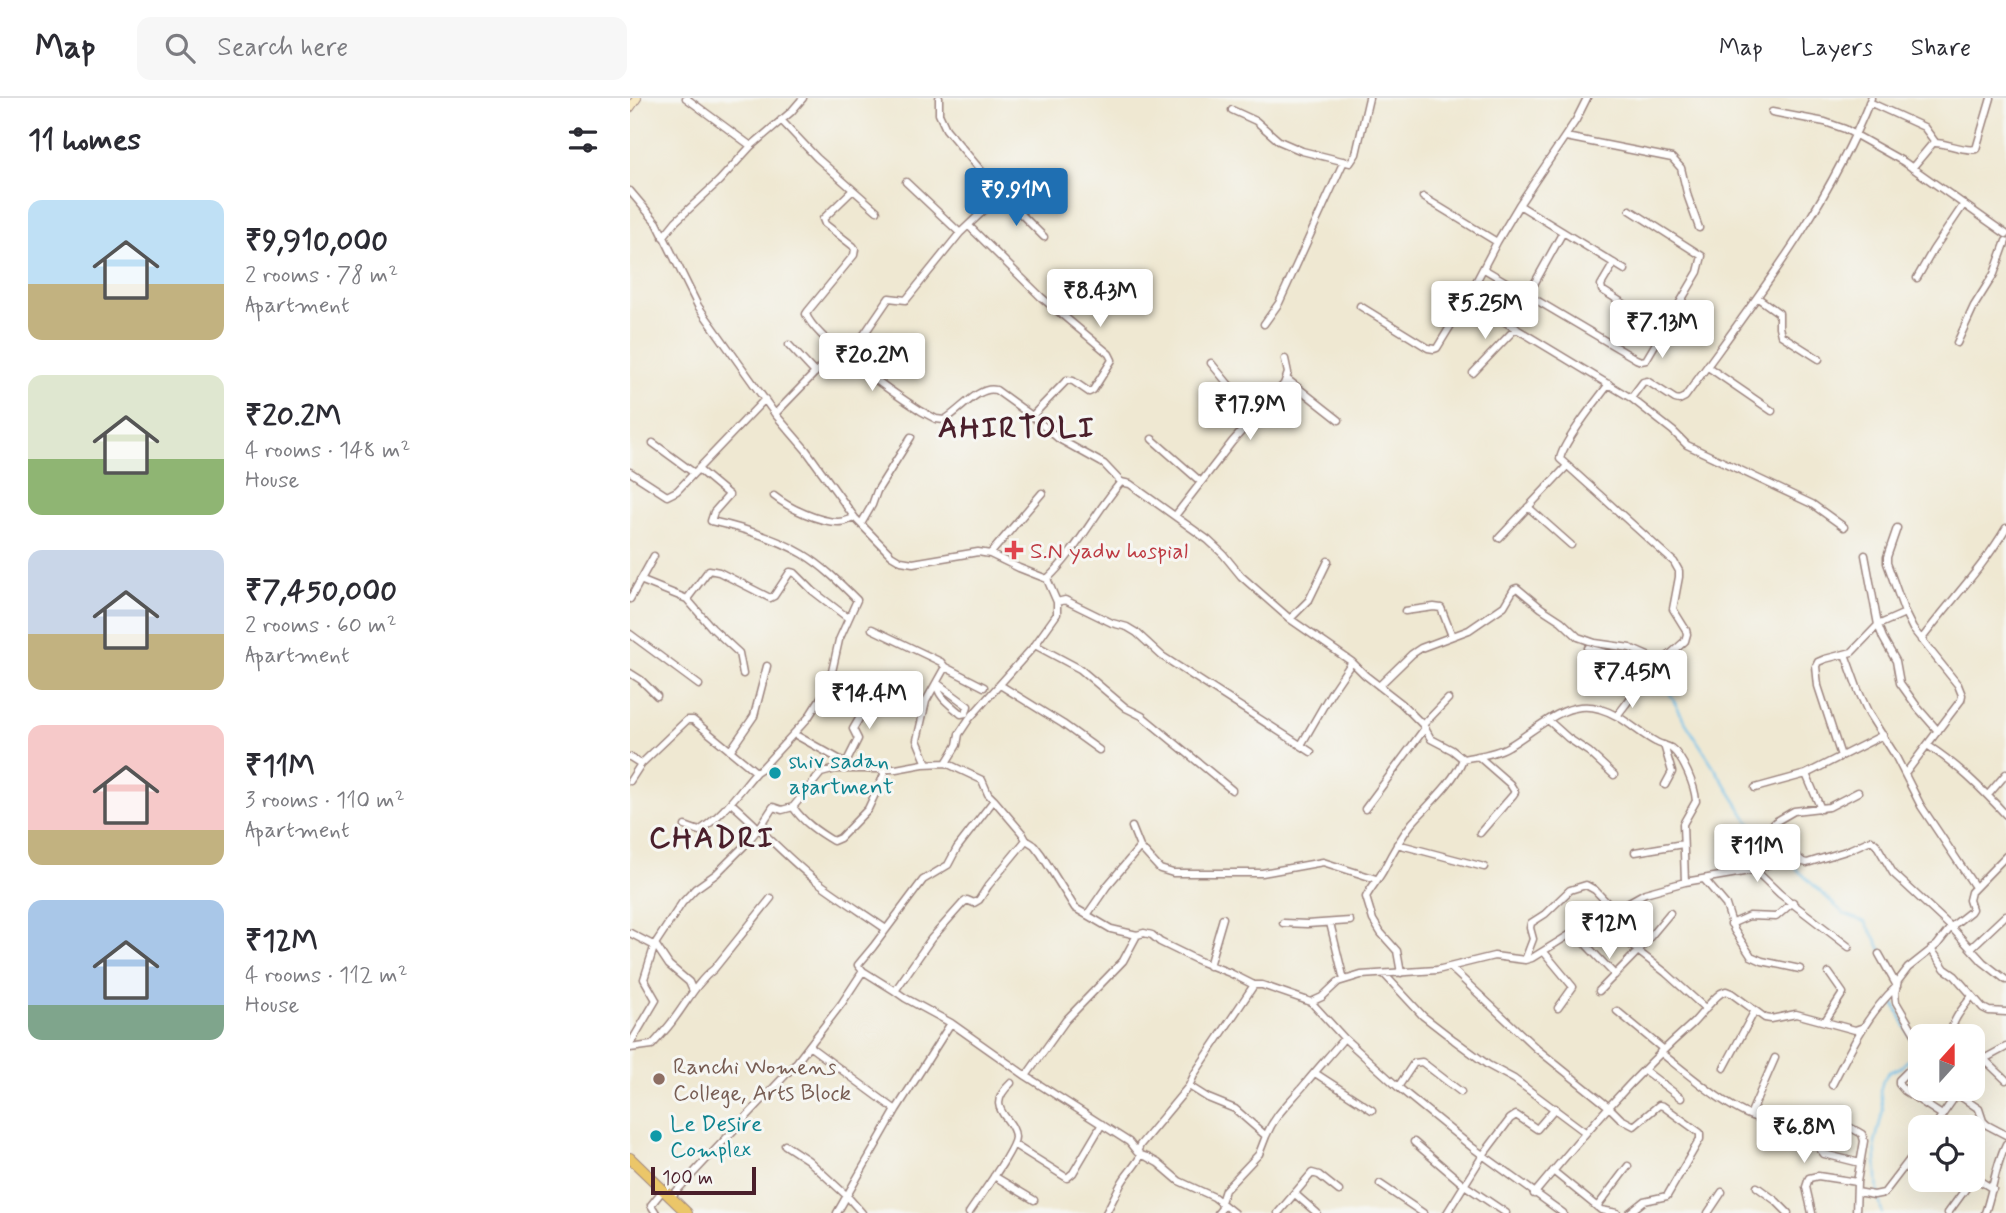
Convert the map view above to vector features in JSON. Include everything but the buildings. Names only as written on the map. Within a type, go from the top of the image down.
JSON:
[{"type":"main road","points":[[630,108],[637,98]]},
{"type":"main road","points":[[630,1158],[687,1213]]},
{"type":"street","points":[[686,98],[751,146]]},
{"type":"street","points":[[663,237],[676,220],[803,98]]},
{"type":"street","points":[[939,98],[939,114],[946,129],[1000,194]]},
{"type":"street","points":[[1232,110],[1256,121],[1279,141],[1302,151],[1350,163],[1369,98]]},
{"type":"street","points":[[1360,306],[1434,349],[1467,299],[1519,205],[1566,137],[1587,98]]},
{"type":"street","points":[[1632,398],[1643,382],[1647,381],[1679,400],[1685,397],[1759,298],[1807,225],[1840,169],[1870,100],[1919,124],[1935,142],[1967,150],[1976,149],[1990,98]]},
{"type":"street","points":[[1772,112],[1835,125],[1855,135],[1912,168],[2006,234]]},
{"type":"street","points":[[781,120],[817,158],[877,211]]},
{"type":"street","points":[[1566,137],[1672,158],[1681,168],[1699,228]]},
{"type":"street","points":[[1912,168],[1935,142]]},
{"type":"street","points":[[1264,324],[1279,303],[1343,161]]},
{"type":"street","points":[[906,182],[960,233]]},
{"type":"street","points":[[848,358],[889,298],[906,300],[960,233],[1009,186],[1013,186],[1026,202],[1017,209],[1018,212],[1044,237]]},
{"type":"street","points":[[853,190],[823,219],[825,224],[853,246],[854,255],[806,314],[810,322],[837,350],[913,406],[936,419],[948,418],[982,391],[991,388],[1032,416],[1059,439],[1104,464],[1121,482],[1130,484],[1208,540],[1241,576],[1290,619],[1352,662],[1393,696],[1424,727],[1431,739],[1463,759]]},
{"type":"street","points":[[630,191],[657,223],[698,306],[775,414],[806,450],[855,517],[891,555],[901,561],[913,563],[978,552],[990,554],[1046,579],[1057,601],[1057,614],[1035,645],[969,719],[946,763]]},
{"type":"street","points":[[1423,197],[1497,242]]},
{"type":"street","points":[[1917,278],[1964,204]]},
{"type":"street","points":[[1519,205],[1625,270]]},
{"type":"street","points":[[1484,269],[1641,361],[1646,360],[1698,272],[1702,256],[1630,210]]},
{"type":"street","points":[[969,226],[1041,297],[1109,354],[1112,360],[1093,390],[1088,392],[1073,381],[1067,380],[1032,416]]},
{"type":"street","points":[[1528,295],[1563,232]]},
{"type":"street","points":[[1957,343],[1974,306],[1994,274],[2006,241]]},
{"type":"street","points":[[1614,263],[1601,285],[1602,290],[1664,330]]},
{"type":"street","points":[[1759,298],[1779,313],[1781,335],[1819,359]]},
{"type":"street","points":[[1467,299],[1632,398],[1687,445],[1812,504],[1844,527]]},
{"type":"street","points":[[1473,373],[1516,328]]},
{"type":"street","points":[[789,345],[815,373]]},
{"type":"street","points":[[775,414],[837,350]]},
{"type":"street","points":[[1175,516],[1287,379],[1286,359]]},
{"type":"street","points":[[1211,363],[1228,385],[1258,412]]},
{"type":"street","points":[[1708,367],[1772,411]]},
{"type":"street","points":[[1287,379],[1339,420]]},
{"type":"street","points":[[1379,687],[1412,654],[1469,629],[1500,609],[1517,588],[1561,621],[1572,633],[1589,641],[1630,648],[1657,660],[1666,658],[1685,641],[1688,634],[1673,609],[1679,577],[1674,562],[1560,459],[1560,454],[1609,384]]},
{"type":"street","points":[[630,472],[667,496],[677,491],[765,399]]},
{"type":"street","points":[[861,524],[873,505],[877,491],[911,437]]},
{"type":"street","points":[[1152,439],[1201,482]]},
{"type":"street","points":[[653,443],[729,495],[714,512],[712,521],[741,528],[805,555],[857,600],[837,647],[829,685],[808,718],[756,772],[731,803],[699,831],[685,825]]},
{"type":"street","points":[[1499,538],[1567,466]]},
{"type":"street","points":[[1046,579],[1073,549],[1121,482]]},
{"type":"street","points":[[990,554],[1042,493]]},
{"type":"street","points":[[774,496],[793,510],[812,516],[840,522],[855,517]]},
{"type":"street","points":[[1528,507],[1571,545]]},
{"type":"street","points":[[1897,528],[1887,564],[1905,613],[1921,640],[1962,691],[1961,700],[1905,774]]},
{"type":"street","points":[[1921,640],[1981,566],[2006,528]]},
{"type":"street","points":[[1866,555],[1878,625],[1896,661],[1900,683],[1938,731]]},
{"type":"street","points":[[630,598],[654,556]]},
{"type":"street","points":[[1290,619],[1309,600],[1328,561]]},
{"type":"street","points":[[687,598],[709,570],[719,572],[770,597],[774,596],[792,572],[848,618]]},
{"type":"street","points":[[640,580],[687,598],[712,628],[739,653],[743,674]]},
{"type":"street","points":[[1057,601],[1065,600],[1112,623],[1127,627],[1162,656],[1311,752]]},
{"type":"street","points":[[1405,611],[1441,608],[1452,636]]},
{"type":"street","points":[[1841,756],[1815,671],[1818,662],[1857,649],[1878,625],[1905,613]]},
{"type":"street","points":[[872,629],[941,662],[945,667],[984,687]]},
{"type":"street","points":[[630,634],[699,685]]},
{"type":"street","points":[[1035,645],[1080,669],[1232,790]]},
{"type":"street","points":[[1588,648],[1626,660],[1645,674],[1643,681],[1616,716]]},
{"type":"street","points":[[1845,654],[1858,690],[1922,806],[1975,887]]},
{"type":"street","points":[[1301,745],[1352,662]]},
{"type":"street","points":[[730,751],[754,716],[767,666]]},
{"type":"street","points":[[927,764],[917,740],[926,701],[945,667]]},
{"type":"street","points":[[630,673],[657,696]]},
{"type":"street","points":[[845,766],[858,739],[853,729],[880,683]]},
{"type":"street","points":[[937,683],[968,706],[965,713],[961,714],[949,704],[937,691],[937,683]]},
{"type":"street","points":[[1000,685],[1099,750]]},
{"type":"street","points":[[1365,809],[1424,727],[1448,699]]},
{"type":"street","points":[[1401,973],[1396,951],[1377,927],[1367,906],[1366,897],[1383,872],[1391,852],[1441,792],[1463,759],[1508,747],[1548,720],[1578,706],[1603,709],[1677,754],[1696,795],[1696,801],[1683,824],[1685,882]]},
{"type":"street","points":[[630,781],[641,764],[687,720],[693,720],[756,772]]},
{"type":"street","points":[[1548,720],[1614,775]]},
{"type":"street","points":[[794,734],[845,766]]},
{"type":"street","points":[[1755,788],[1806,774],[1883,735]]},
{"type":"street","points":[[1664,745],[1672,772],[1665,785]]},
{"type":"street","points":[[1927,745],[1988,795],[2006,815]]},
{"type":"street","points":[[1478,756],[1510,784],[1514,792],[1480,833]]},
{"type":"street","points":[[630,757],[641,764]]},
{"type":"street","points":[[630,1046],[656,1000],[644,979],[653,944],[682,903],[695,889],[716,874],[759,828],[773,807],[788,810],[821,773],[845,766],[879,769],[946,763],[982,779],[988,794],[1041,854],[1075,908],[1111,929],[1137,935],[1152,935],[1160,942],[1254,985],[1262,985],[1311,1002],[1344,1038],[1398,1087],[1554,1210],[1563,1213]]},
{"type":"street","points":[[793,807],[811,827],[833,841],[869,809],[884,775],[879,769]]},
{"type":"street","points":[[1806,774],[1821,808]]},
{"type":"street","points":[[1988,795],[2006,774]]},
{"type":"street","points":[[1858,792],[1829,807],[1794,811],[1773,824],[1775,830],[1793,855],[1807,863],[1846,851],[1868,840],[1874,841],[1893,873],[1951,927],[1983,962],[2006,981]]},
{"type":"street","points":[[993,800],[948,864],[923,880],[858,965],[905,998],[951,1023],[1026,1076],[1129,1142],[1139,1154],[1158,1163],[1179,1181],[1221,1202],[1234,1213]]},
{"type":"street","points":[[731,803],[816,881],[887,929]]},
{"type":"street","points":[[1132,827],[1140,847],[1160,869],[1173,873],[1262,873],[1323,862],[1376,879]]},
{"type":"street","points":[[895,991],[931,939],[963,903],[967,900],[974,904],[979,900],[1026,840]]},
{"type":"street","points":[[1397,844],[1484,867]]},
{"type":"street","points":[[1635,852],[1683,844]]},
{"type":"street","points":[[1087,915],[1140,847]]},
{"type":"street","points":[[1311,1002],[1322,998],[1332,986],[1362,975],[1416,973],[1451,968],[1494,956],[1525,960],[1544,952],[1574,932],[1645,893],[1685,882],[1755,870],[1793,855]]},
{"type":"street","points":[[1909,1024],[1896,1002],[1898,981],[1908,968],[1937,945],[1951,927],[1970,912],[1972,909],[1969,897],[1975,887],[2006,856]]},
{"type":"street","points":[[1755,870],[1849,947]]},
{"type":"street","points":[[1704,879],[1726,905],[1731,924],[1755,959],[1800,969]]},
{"type":"street","points":[[1525,960],[1532,937],[1531,923],[1545,914],[1570,890],[1584,884],[1597,892],[1614,910]]},
{"type":"street","points":[[630,1046],[652,1045],[693,991],[771,898]]},
{"type":"street","points":[[1731,924],[1753,916],[1776,916],[1793,902]]},
{"type":"street","points":[[1599,991],[1670,913]]},
{"type":"street","points":[[1971,948],[2006,915]]},
{"type":"street","points":[[1602,917],[1625,941],[1639,950],[1706,1009]]},
{"type":"street","points":[[1209,966],[1223,918]]},
{"type":"street","points":[[1283,923],[1350,921]]},
{"type":"street","points":[[1330,923],[1344,980]]},
{"type":"street","points":[[1574,932],[1615,975]]},
{"type":"street","points":[[630,933],[653,944],[669,965],[689,982],[693,991]]},
{"type":"street","points":[[1026,1076],[1066,1020],[1123,961],[1137,935]]},
{"type":"street","points":[[1931,949],[1945,969],[1955,976],[1983,1008],[2006,1012]]},
{"type":"street","points":[[1544,952],[1573,987],[1573,991],[1558,1008]]},
{"type":"street","points":[[1879,954],[1897,986]]},
{"type":"street","points":[[1451,968],[1537,1049],[1626,1123],[1634,1126],[1656,1107],[1663,1106],[1701,1135],[1667,1196],[1644,1201],[1629,1213]]},
{"type":"street","points":[[656,1213],[651,1205],[666,1194],[793,1067],[863,971]]},
{"type":"street","points":[[1825,1020],[1843,993],[1829,973]]},
{"type":"street","points":[[1385,975],[1423,1016],[1585,1132]]},
{"type":"street","points":[[1105,1213],[1139,1154],[1140,1145],[1189,1086],[1254,985]]},
{"type":"street","points":[[1832,1085],[1864,1027],[1883,999],[1897,986]]},
{"type":"street","points":[[1534,1194],[1585,1132],[1716,996],[1726,991],[1731,993],[1765,1018],[1796,1014],[1855,1030],[1864,1027]]},
{"type":"street","points":[[1954,1024],[1972,996]]},
{"type":"street","points":[[1617,1011],[1661,1051],[1716,1094],[1750,1115],[1761,1119],[1819,1116],[1864,1137],[1857,1182],[1856,1213]]},
{"type":"street","points":[[1724,1068],[1754,1012]]},
{"type":"street","points":[[837,1213],[896,1110],[951,1023]]},
{"type":"street","points":[[1218,1213],[1222,1208],[1225,1190],[1259,1154],[1280,1112],[1344,1038]]},
{"type":"street","points":[[809,1046],[896,1110]]},
{"type":"street","points":[[1985,1058],[2006,1047]]},
{"type":"street","points":[[1750,1115],[1775,1058]]},
{"type":"street","points":[[1985,1060],[2006,1080]]},
{"type":"street","points":[[1398,1087],[1415,1063],[1422,1062],[1461,1092]]},
{"type":"street","points":[[1644,1070],[1681,1098]]},
{"type":"street","points":[[1908,1071],[1899,1080],[1899,1084],[1908,1093]]},
{"type":"street","points":[[1315,1073],[1372,1110]]},
{"type":"street","points":[[969,1213],[1016,1140],[1015,1132],[1003,1115],[999,1102],[1004,1090],[1011,1083]]},
{"type":"street","points":[[1189,1086],[1242,1113],[1266,1136]]},
{"type":"street","points":[[1920,1101],[1942,1115],[1952,1101]]},
{"type":"street","points":[[1970,1101],[1979,1109],[1987,1125],[2006,1135]]},
{"type":"street","points":[[1447,1213],[1483,1154],[1514,1116],[1520,1116],[1536,1129],[1555,1108]]},
{"type":"street","points":[[1785,1117],[1810,1137],[1824,1154],[1860,1163]]},
{"type":"street","points":[[1013,1144],[1067,1178],[1073,1173],[1102,1124]]},
{"type":"street","points":[[1414,1142],[1496,1210],[1506,1213]]},
{"type":"street","points":[[785,1144],[808,1160],[862,1213]]},
{"type":"street","points":[[1985,1213],[2006,1144]]},
{"type":"street","points":[[1857,1192],[1877,1195],[1894,1180],[1908,1162]]},
{"type":"street","points":[[1598,1207],[1628,1166]]},
{"type":"street","points":[[1553,1171],[1604,1212],[1617,1213]]},
{"type":"street","points":[[1278,1213],[1312,1173],[1319,1175],[1339,1191]]},
{"type":"street","points":[[994,1176],[1034,1200]]},
{"type":"street","points":[[1816,1213],[1806,1187],[1809,1178],[1818,1176],[1857,1182]]},
{"type":"street","points":[[1380,1184],[1423,1213]]},
{"type":"street","points":[[1985,1185],[1993,1189]]},
{"type":"street","points":[[1757,1188],[1788,1213]]},
{"type":"street","points":[[1708,1213],[1722,1192]]},
{"type":"street","points":[[1948,1213],[1963,1192]]},
{"type":"street","points":[[1295,1194],[1317,1213]]},
{"type":"street","points":[[1405,1213],[1411,1204]]},
{"type":"waterway","points":[[1619,652],[1652,669],[1751,825],[1777,838],[1785,858],[1844,914],[1865,922],[1887,962]]},
{"type":"waterway","points":[[1882,1213],[1875,1143],[1883,1110],[1880,1092],[1883,1080],[1889,1072],[1901,1067],[1915,1053],[1915,1045],[1893,1002]]},
{"type":"place","name":"S.N yadw hospial","points":[[1014,550]]},
{"type":"place","name":"shiv sadan apartment","points":[[775,773]]},
{"type":"place","name":"Ranchi Womens College, Arts Block","points":[[659,1079]]},
{"type":"place","name":"Le Desire Complex","points":[[656,1136]]},
{"type":"district","name":"AHIRTOLI","points":[[1017,427]]},
{"type":"district","name":"CHADRI","points":[[712,837]]}]
